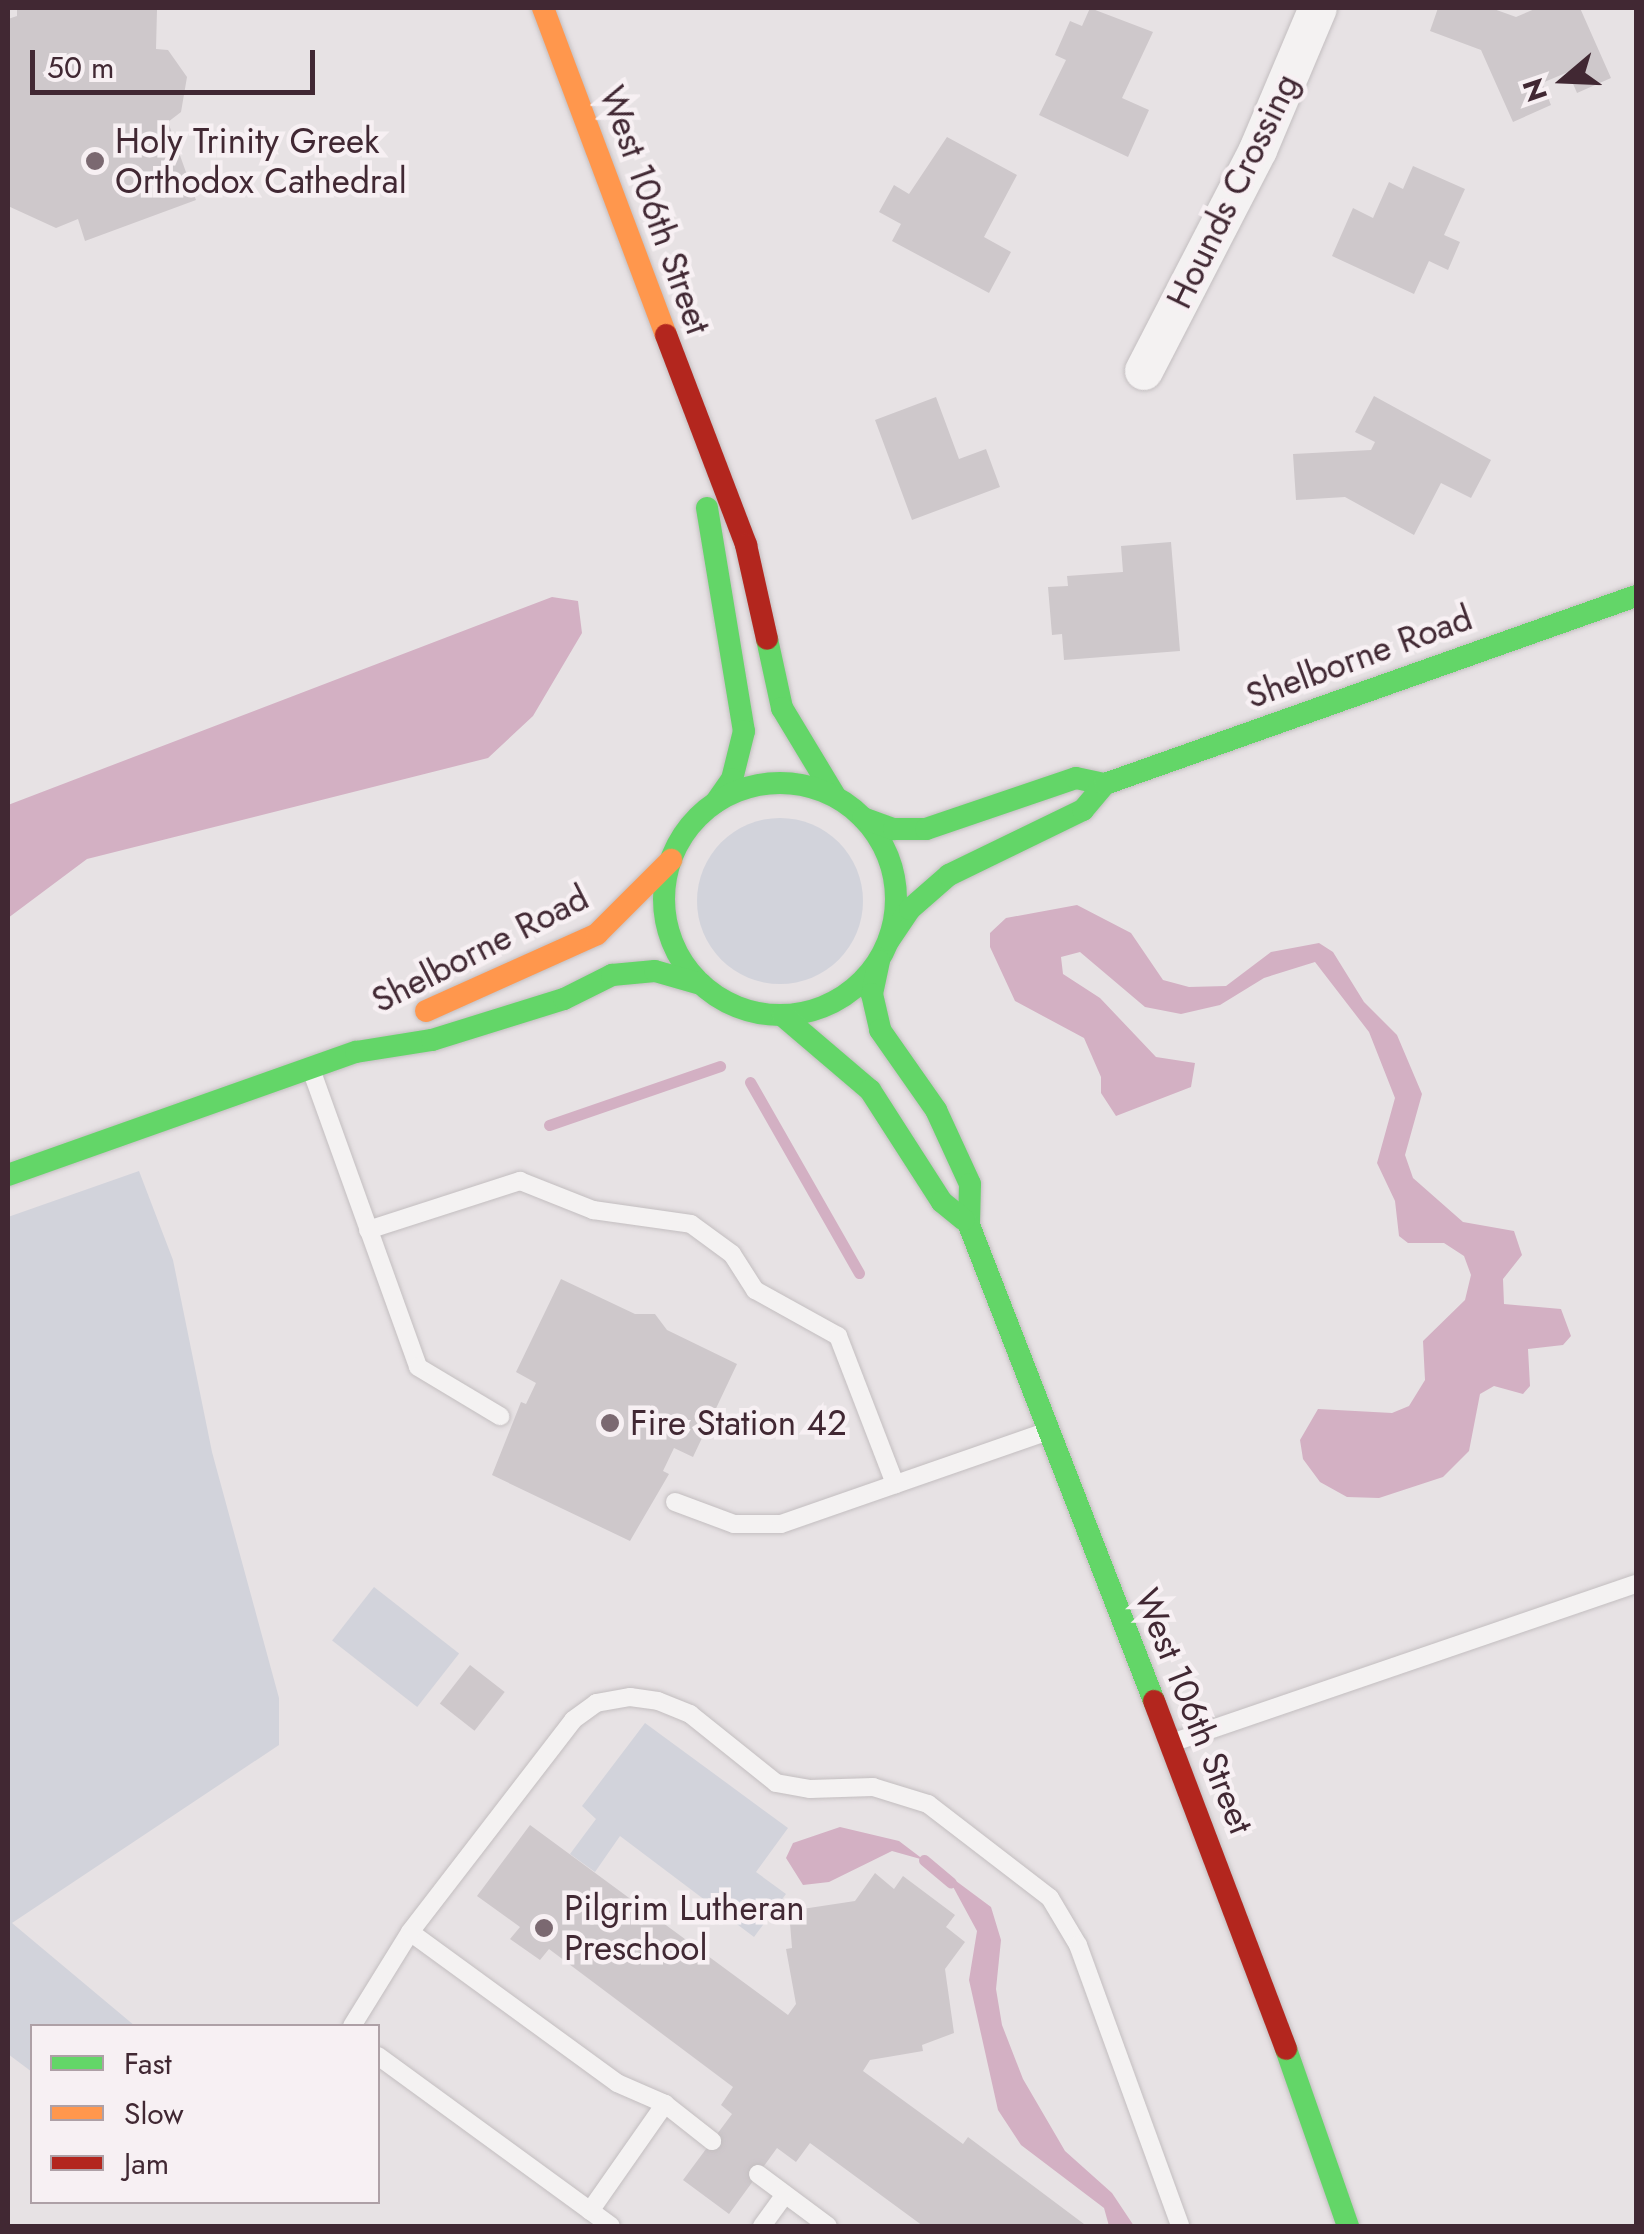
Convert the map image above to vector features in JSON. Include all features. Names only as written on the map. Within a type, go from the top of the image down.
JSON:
[{"type":"street","name":"West 106th Street","points":[[544,8],[700,436],[746,545],[782,708],[835,796]]},
{"type":"street","name":"Hounds Crossing","points":[[1144,371],[1258,150],[1318,8]]},
{"type":"street","name":"West 106th Street","points":[[700,436],[724,632],[744,731],[732,779],[716,802]]},
{"type":"street","name":"Shelborne Road","points":[[884,950],[910,910],[949,875],[1083,810],[1105,784],[1636,596]]},
{"type":"street","name":"Shelborne Road","points":[[863,818],[894,829],[926,829],[1076,778],[1105,784]]},
{"type":"street","points":[[775,783],[835,796],[863,818],[893,875],[884,950],[838,1001],[782,1016],[738,1008],[701,984],[667,927],[671,860],[689,827],[716,802],[775,783]]},
{"type":"street","name":"Shelborne Road","points":[[356,1052],[413,1017],[597,934],[634,904],[671,860]]},
{"type":"street","name":"West 106th Street","points":[[884,950],[872,994],[880,1030],[952,1143],[970,1184],[969,1224],[1249,1944],[1348,2226]]},
{"type":"street","name":"Shelborne Road","points":[[8,1175],[356,1052],[432,1040],[635,970],[701,984]]},
{"type":"street","name":"West 106th Street","points":[[782,1016],[870,1090],[942,1202],[969,1224]]},
{"type":"lane","points":[[311,1068],[418,1366],[500,1416]]},
{"type":"lane","points":[[368,1230],[520,1181],[593,1210],[690,1224],[732,1254],[755,1290],[838,1336],[895,1484]]},
{"type":"lane","points":[[675,1502],[734,1524],[781,1524],[1049,1431]]},
{"type":"lane","points":[[1169,1744],[1636,1584]]},
{"type":"lane","points":[[353,2024],[410,1932],[548,1749],[596,1703],[630,1697],[690,1714],[776,1783],[905,1794],[928,1804],[1050,1898],[1068,1921],[1180,2226]]},
{"type":"lane","points":[[410,1932],[617,2083],[665,2104],[712,2141]]},
{"type":"lane","points":[[380,2057],[611,2226]]},
{"type":"lane","points":[[590,2212],[665,2104]]},
{"type":"lane","points":[[758,2174],[828,2226]]},
{"type":"lane","points":[[762,2226],[785,2194]]},
{"type":"shaded area","points":[[552,597],[578,601],[582,633],[533,716],[488,758],[87,859],[8,918],[8,805]]},
{"type":"shaded area","points":[[780,818],[812,824],[839,842],[857,869],[863,901],[857,933],[839,960],[812,978],[780,984],[748,978],[721,960],[703,933],[697,901],[703,869],[721,842],[748,824]]},
{"type":"shaded area","points":[[1077,905],[1131,933],[1163,980],[1189,987],[1226,986],[1271,952],[1319,943],[1333,952],[1364,1002],[1397,1035],[1422,1094],[1405,1155],[1413,1178],[1463,1222],[1514,1231],[1522,1255],[1503,1279],[1504,1304],[1561,1309],[1571,1336],[1563,1345],[1528,1349],[1530,1386],[1523,1394],[1494,1386],[1480,1394],[1469,1451],[1443,1477],[1379,1498],[1347,1497],[1320,1482],[1303,1459],[1300,1440],[1318,1409],[1392,1413],[1409,1406],[1425,1380],[1423,1341],[1465,1300],[1471,1275],[1464,1256],[1444,1243],[1408,1243],[1399,1236],[1395,1201],[1377,1163],[1395,1098],[1369,1032],[1315,962],[1264,978],[1220,1005],[1181,1014],[1145,1007],[1080,952],[1061,957],[1063,974],[1100,998],[1156,1057],[1195,1063],[1191,1087],[1116,1116],[1101,1093],[1101,1077],[1084,1038],[1015,1001],[990,947],[990,933],[1006,918]]},
{"type":"shaded area","points":[[139,1171],[173,1260],[212,1452],[279,1698],[279,1745],[12,1923],[133,2024],[30,2024],[30,2070],[8,2054],[8,1217]]},
{"type":"shaded area","points":[[374,1587],[459,1653],[417,1707],[332,1641]]},
{"type":"shaded area","points":[[645,1723],[788,1828],[756,1872],[786,1894],[754,1937],[620,1836],[595,1872],[570,1854],[596,1819],[582,1806]]},
{"type":"shaded area","points":[[840,1827],[899,1841],[924,1860],[892,1851],[829,1882],[803,1885],[786,1858],[793,1843]]},
{"type":"shaded area","points":[[956,1881],[991,1907],[1001,1940],[996,1989],[1002,2025],[1023,2079],[1065,2151],[1112,2193],[1134,2226],[1109,2226],[1104,2208],[1021,2145],[998,2110],[969,1980],[977,1931],[951,1883]]},
{"type":"building","name":"Holy Trinity Greek Orthodox Cathedral","points":[[17,8],[157,10],[156,49],[168,50],[187,77],[181,112],[168,122],[196,200],[85,241],[78,219],[56,228],[8,206],[8,19],[17,16]]},
{"type":"building","points":[[1090,8],[1153,32],[1122,98],[1149,110],[1128,157],[1039,115],[1066,60],[1055,55],[1070,21],[1082,26]]},
{"type":"building","points":[[1438,8],[1491,8],[1516,17],[1537,8],[1580,8],[1611,78],[1577,93],[1568,72],[1542,83],[1551,105],[1513,122],[1481,50],[1430,31]]},
{"type":"building","points":[[947,137],[1017,175],[984,237],[1011,252],[989,293],[892,241],[901,224],[879,212],[894,185],[909,194]]},
{"type":"building","points":[[1413,166],[1465,189],[1444,235],[1460,242],[1448,270],[1429,261],[1414,294],[1332,256],[1353,208],[1373,218],[1389,182],[1403,189]]},
{"type":"building","points":[[1374,396],[1491,460],[1471,498],[1441,483],[1414,535],[1345,497],[1296,500],[1293,454],[1371,450],[1375,442],[1355,432]]},
{"type":"building","points":[[936,397],[959,459],[986,449],[1000,487],[912,520],[875,420]]},
{"type":"building","points":[[1171,542],[1180,651],[1064,660],[1062,634],[1052,635],[1048,587],[1068,586],[1067,576],[1123,572],[1121,546]]},
{"type":"building","name":"Fire Station 42","points":[[561,1279],[635,1314],[655,1314],[667,1330],[737,1364],[693,1457],[674,1448],[663,1471],[669,1474],[630,1541],[492,1475],[521,1402],[526,1404],[536,1383],[516,1372]]},
{"type":"building","points":[[470,1665],[505,1692],[475,1731],[440,1704]]},
{"type":"building","points":[[530,1825],[788,2015],[796,2004],[786,1949],[792,1948],[789,1911],[855,1901],[875,1873],[894,1889],[903,1876],[955,1915],[946,1927],[965,1942],[945,1969],[954,2033],[922,2045],[923,2051],[870,2060],[863,2071],[963,2144],[968,2137],[1084,2224],[923,2226],[810,2143],[796,2162],[777,2148],[729,2214],[683,2180],[732,2114],[721,2105],[733,2087],[549,1949],[540,1960],[510,1939],[520,1927],[477,1896]]},
{"type":"waterway","points":[[549,1125],[720,1066]]},
{"type":"waterway","points":[[750,1082],[859,1273]]},
{"type":"waterway","points":[[924,1860],[951,1883]]},
{"type":"traffic: fast","points":[[707,508],[744,731],[732,779],[716,802]]},
{"type":"traffic: fast","points":[[889,940],[910,909],[949,875],[1083,810],[1105,784],[1636,596]]},
{"type":"traffic: fast","points":[[767,639],[782,708],[835,796]]},
{"type":"traffic: fast","points":[[863,818],[894,829],[926,829],[1076,778],[1105,784]]},
{"type":"traffic: fast","points":[[780,783],[824,792],[862,817],[887,855],[896,899],[887,943],[862,981],[824,1006],[780,1015],[736,1006],[698,981],[673,943],[664,899],[673,855],[698,817],[736,792],[780,783]]},
{"type":"traffic: fast","points":[[879,961],[872,994],[880,1030],[936,1110],[970,1184],[969,1225],[1154,1701]]},
{"type":"traffic: fast","points":[[8,1175],[356,1052],[432,1040],[564,999],[612,975],[655,971],[701,984]]},
{"type":"traffic: fast","points":[[783,1016],[870,1090],[942,1202],[964,1220]]},
{"type":"traffic: fast","points":[[1286,2049],[1348,2226]]},
{"type":"traffic: slow","points":[[543,8],[666,335]]},
{"type":"traffic: slow","points":[[426,1011],[597,934],[671,860]]},
{"type":"traffic: jam","points":[[666,335],[746,545],[767,639]]},
{"type":"traffic: jam","points":[[1154,1701],[1286,2049]]},
{"type":"place","name":"Holy Trinity Greek Orthodox Cathedral","points":[[95,161]]},
{"type":"place","name":"Fire Station 42","points":[[610,1423]]},
{"type":"place","name":"Pilgrim Lutheran Preschool","points":[[544,1928]]}]
